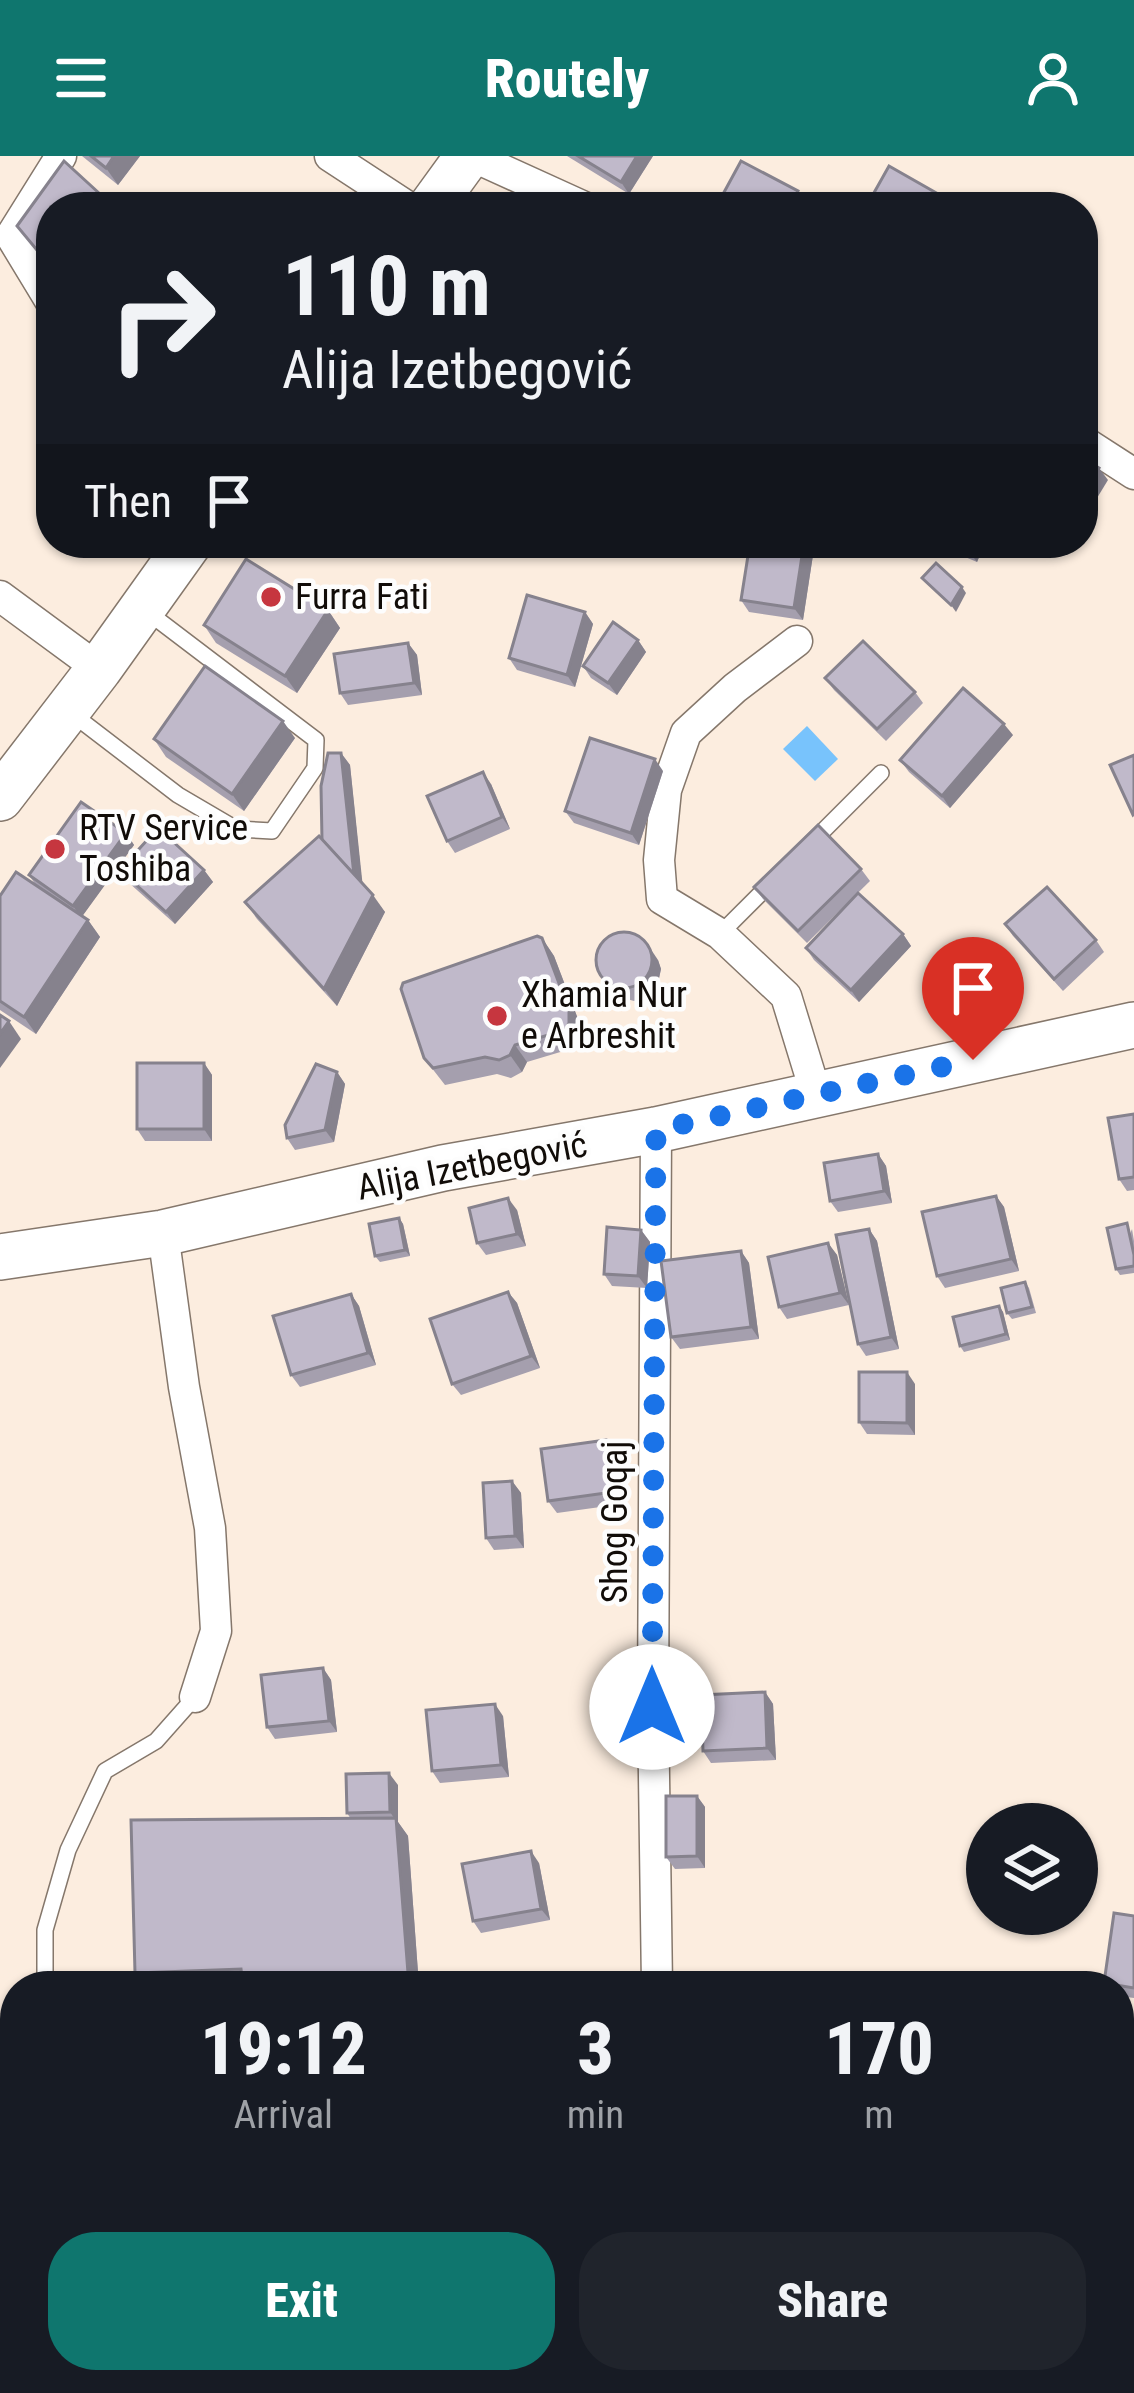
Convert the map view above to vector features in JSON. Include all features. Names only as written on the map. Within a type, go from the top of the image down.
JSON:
[{"type":"main road","points":[[442,192],[470,156]]},
{"type":"main road","points":[[0,798],[178,558]]},
{"type":"main road","name":"Alija Izetbegović","points":[[0,1257],[163,1233],[443,1168],[656,1130],[1134,1025]]},
{"type":"street","points":[[36,282],[4,238],[61,156]]},
{"type":"street","points":[[330,156],[385,192]]},
{"type":"street","points":[[470,156],[550,192]]},
{"type":"street","points":[[1098,451],[1134,474]]},
{"type":"street","points":[[0,596],[99,669]]},
{"type":"street","points":[[797,640],[686,734],[666,790],[658,860],[662,899],[720,934],[787,996],[816,1094]]},
{"type":"street","name":"Shog Goqaj","points":[[656,1130],[652,1707],[657,1971]]},
{"type":"street","points":[[163,1233],[210,1528],[216,1630],[195,1697]]},
{"type":"lane","points":[[67,710],[178,795],[236,829],[272,831],[315,768],[316,740],[142,608]]},
{"type":"lane","points":[[801,854],[881,773]]},
{"type":"lane","points":[[720,934],[784,869]]},
{"type":"lane","points":[[45,1971],[45,1930],[68,1850],[105,1771],[156,1742],[195,1697]]},
{"type":"water","points":[[807,726],[838,759],[815,781],[783,749]]},
{"type":"building","points":[[91,156],[114,156],[106,168]]},
{"type":"building","points":[[578,156],[637,156],[621,182]]},
{"type":"building","points":[[64,161],[98,192],[42,192]]},
{"type":"building","points":[[741,161],[798,191],[798,192],[724,192]]},
{"type":"building","points":[[889,166],[935,192],[874,192]]},
{"type":"building","points":[[36,200],[36,249],[17,226]]},
{"type":"building","points":[[748,558],[802,558],[794,608],[741,600]]},
{"type":"building","points":[[246,559],[328,610],[285,676],[204,625]]},
{"type":"building","points":[[936,563],[962,587],[951,605],[922,578]]},
{"type":"building","points":[[527,595],[585,612],[567,675],[509,658]]},
{"type":"building","points":[[613,622],[638,640],[608,683],[583,666]]},
{"type":"building","points":[[863,641],[915,692],[877,729],[825,678]]},
{"type":"building","points":[[408,643],[414,683],[340,693],[334,654]]},
{"type":"building","points":[[205,666],[283,721],[232,794],[154,739]]},
{"type":"building","points":[[963,688],[1004,724],[942,796],[900,760]]},
{"type":"building","points":[[590,738],[655,759],[631,833],[565,811]]},
{"type":"building","points":[[328,753],[341,753],[354,875],[322,840],[321,786]]},
{"type":"building","points":[[1134,755],[1134,814],[1133,815],[1110,765]]},
{"type":"building","points":[[483,772],[502,817],[447,841],[427,796]]},
{"type":"building","points":[[81,802],[126,833],[73,906],[29,875]]},
{"type":"building","points":[[818,825],[861,869],[798,931],[754,887]]},
{"type":"building","points":[[158,828],[204,870],[166,912],[120,870]]},
{"type":"building","points":[[319,836],[373,895],[324,989],[245,902]]},
{"type":"building","points":[[16,872],[88,920],[24,1017],[0,1001],[0,896]]},
{"type":"building","points":[[1047,887],[1096,940],[1054,979],[1005,924]]},
{"type":"building","points":[[858,893],[903,934],[851,990],[806,948]]},
{"type":"building","points":[[624,932],[644,940],[652,960],[644,980],[624,988],[604,980],[596,960],[604,940]]},
{"type":"building","name":"Xhamia Nur e Arbreshit","points":[[542,938],[569,1010],[565,1030],[515,1045],[510,1055],[499,1060],[485,1057],[433,1068],[424,1058],[403,983]]},
{"type":"building","points":[[137,1063],[204,1063],[204,1129],[137,1129]]},
{"type":"building","points":[[316,1064],[337,1072],[325,1130],[287,1138],[285,1125]]},
{"type":"building","points":[[1134,1114],[1134,1177],[1119,1179],[1108,1118]]},
{"type":"building","points":[[878,1154],[884,1191],[830,1201],[824,1163]]},
{"type":"building","points":[[996,1196],[1011,1259],[937,1276],[922,1212]]},
{"type":"building","points":[[508,1198],[517,1234],[477,1243],[469,1208]]},
{"type":"building","points":[[399,1218],[405,1250],[375,1256],[369,1224]]},
{"type":"building","points":[[1127,1223],[1134,1266],[1116,1269],[1107,1228]]},
{"type":"building","points":[[607,1227],[641,1230],[638,1276],[604,1274]]},
{"type":"building","points":[[869,1229],[891,1337],[858,1344],[836,1235]]},
{"type":"building","points":[[828,1243],[840,1293],[779,1307],[768,1257]]},
{"type":"building","points":[[741,1251],[751,1327],[671,1337],[661,1261]]},
{"type":"building","points":[[1025,1282],[1032,1307],[1007,1313],[1001,1288]]},
{"type":"building","points":[[508,1292],[531,1356],[452,1384],[430,1319]]},
{"type":"building","points":[[351,1294],[368,1353],[291,1375],[273,1316]]},
{"type":"building","points":[[999,1306],[1006,1334],[960,1346],[953,1317]]},
{"type":"building","points":[[859,1372],[907,1372],[907,1423],[859,1422]]},
{"type":"building","points":[[606,1440],[613,1492],[548,1501],[541,1449]]},
{"type":"building","points":[[512,1481],[515,1536],[486,1538],[483,1483]]},
{"type":"building","points":[[323,1668],[329,1721],[267,1727],[261,1675]]},
{"type":"building","points":[[765,1692],[767,1748],[703,1751],[701,1695]]},
{"type":"building","points":[[495,1704],[501,1765],[432,1771],[426,1710]]},
{"type":"building","points":[[389,1773],[390,1812],[347,1813],[346,1774]]},
{"type":"building","points":[[666,1796],[697,1796],[697,1856],[666,1857]]},
{"type":"building","points":[[396,1818],[408,1971],[135,1971],[131,1820]]},
{"type":"building","points":[[531,1851],[541,1909],[473,1921],[462,1864]]},
{"type":"building","points":[[1114,1913],[1134,1916],[1134,1971],[1106,1971]]},
{"type":"place","name":"Furra Fati","points":[[271,597]]},
{"type":"place","name":"RTV Service Toshiba","points":[[55,849]]},
{"type":"place","name":"Xhamia Nur e Arbreshit","points":[[497,1016]]},
{"type":"route","points":[[652,1707],[656,1130],[973,1060]]}]
